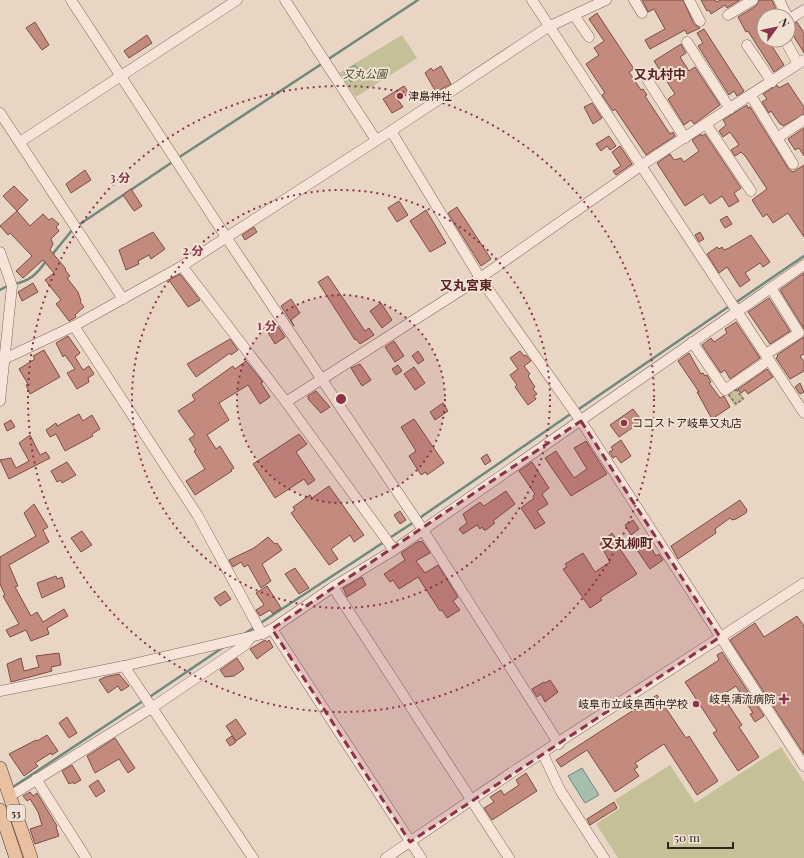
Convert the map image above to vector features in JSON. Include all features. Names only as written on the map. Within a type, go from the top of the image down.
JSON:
[{"type":"main road","name":"53","points":[[0,768],[30,858]]},
{"type":"main road","name":"53","points":[[0,810],[16,858]]},
{"type":"street","points":[[71,0],[321,381],[423,530],[559,744]]},
{"type":"street","points":[[20,142],[120,75],[237,0]]},
{"type":"street","points":[[286,0],[376,140]]},
{"type":"street","points":[[532,0],[548,27],[642,165],[804,413]]},
{"type":"street","points":[[2,361],[74,326],[182,266],[391,131],[548,27],[606,0]]},
{"type":"street","points":[[634,0],[642,13]]},
{"type":"street","points":[[689,0],[700,21]]},
{"type":"street","points":[[728,14],[753,0]]},
{"type":"street","points":[[574,15],[590,37]]},
{"type":"street","points":[[687,42],[730,109]]},
{"type":"street","points":[[747,45],[772,82]]},
{"type":"street","points":[[286,402],[480,278],[642,165],[802,64],[791,48]]},
{"type":"street","points":[[643,73],[685,138]]},
{"type":"street","points":[[751,96],[793,164]]},
{"type":"street","points":[[0,113],[124,299]]},
{"type":"street","points":[[777,138],[804,120]]},
{"type":"street","points":[[706,124],[751,191]]},
{"type":"street","points":[[391,131],[480,278],[581,421],[804,766]]},
{"type":"street","points":[[0,252],[12,286],[2,361],[0,401]]},
{"type":"street","points":[[0,691],[124,666],[250,638],[272,629],[333,587],[394,550],[804,265]]},
{"type":"street","points":[[182,266],[286,402],[394,550]]},
{"type":"street","points":[[692,342],[725,390],[799,333],[771,288]]},
{"type":"street","points":[[74,326],[198,516],[262,634]]},
{"type":"street","points":[[386,858],[471,800],[804,583]]},
{"type":"street","points":[[333,587],[508,858]]},
{"type":"street","points":[[272,629],[421,858]]},
{"type":"street","points":[[10,796],[153,707],[245,645],[250,638]]},
{"type":"street","points":[[124,666],[153,707],[253,858]]},
{"type":"street","points":[[543,754],[560,790],[604,858]]},
{"type":"street","points":[[36,779],[86,858]]},
{"type":"path","points":[[736,389],[743,399],[736,404],[728,394],[736,389]]},
{"type":"highlighted area","points":[[581,421],[720,637],[410,842],[272,629]]},
{"type":"green space","name":"又丸公園","points":[[402,35],[417,58],[356,97],[339,73]]},
{"type":"green space","points":[[737,387],[745,399],[735,406],[726,393]]},
{"type":"green space","points":[[781,747],[804,782],[804,858],[618,858],[596,824],[620,808],[615,800],[670,765],[695,803]]},
{"type":"shaded area","points":[[355,65],[362,74],[351,82],[344,72]]},
{"type":"shaded area","points":[[582,768],[599,795],[585,803],[568,776]]},
{"type":"building","points":[[642,0],[683,0],[694,24],[700,28],[687,34],[685,30],[650,49],[645,40],[665,29],[654,9],[648,12]]},
{"type":"building","points":[[701,0],[715,0],[716,2],[721,0],[740,0],[727,8],[725,5],[711,14],[709,10],[707,11]]},
{"type":"building","points":[[759,0],[772,0],[776,8],[756,8],[756,44],[748,31],[746,32],[738,17],[756,6]]},
{"type":"building","points":[[597,13],[634,69],[629,72],[641,90],[643,89],[647,95],[645,96],[670,134],[673,132],[675,136],[646,155],[615,109],[613,111],[602,95],[605,93],[586,64],[599,55],[594,48],[604,41],[589,19]]},
{"type":"building","points":[[35,22],[49,45],[42,50],[26,28]]},
{"type":"building","points":[[796,23],[804,33],[804,53],[796,40]]},
{"type":"building","points":[[704,29],[744,91],[737,96],[734,91],[729,95],[698,46],[703,43],[697,33]]},
{"type":"building","points":[[147,35],[152,43],[129,58],[124,51]]},
{"type":"building","points":[[681,44],[686,53],[680,57],[689,71],[695,67],[720,105],[694,124],[691,120],[684,125],[668,99],[675,94],[654,61]]},
{"type":"building","points":[[759,48],[773,48],[784,65],[774,72]]},
{"type":"building","points":[[441,66],[451,84],[436,92],[425,73],[431,68],[433,71]]},
{"type":"building","points":[[788,83],[804,107],[804,114],[783,126],[771,111],[769,113],[762,102],[767,99],[763,94],[777,85],[779,88]]},
{"type":"building","points":[[404,86],[409,93],[398,100],[403,107],[392,113],[383,99]]},
{"type":"building","points":[[592,103],[602,118],[593,124],[584,107]]},
{"type":"building","points":[[747,105],[748,108],[750,107],[788,168],[793,172],[804,165],[804,237],[788,213],[773,223],[767,214],[763,217],[752,200],[767,189],[746,157],[741,152],[735,156],[731,150],[739,145],[730,132],[723,137],[719,131],[726,125],[723,120]]},
{"type":"building","points":[[804,128],[804,156],[799,148],[795,150],[788,139]]},
{"type":"building","points":[[701,134],[702,136],[705,134],[741,188],[734,193],[739,201],[729,207],[722,196],[710,204],[703,194],[685,206],[657,163],[670,154],[674,160],[681,158],[684,162],[699,151],[692,140]]},
{"type":"building","points":[[609,136],[616,146],[610,150],[607,146],[601,151],[596,144]]},
{"type":"building","points":[[620,146],[632,164],[616,175],[613,171],[621,166],[612,152]]},
{"type":"building","points":[[85,170],[91,180],[71,193],[66,184]]},
{"type":"building","points":[[14,186],[28,200],[17,211],[3,196]]},
{"type":"building","points":[[131,189],[142,206],[134,211],[123,195]]},
{"type":"building","points":[[399,201],[408,215],[397,222],[388,208]]},
{"type":"building","points":[[457,207],[491,259],[481,266],[448,213]]},
{"type":"building","points":[[426,210],[446,243],[430,252],[410,221]]},
{"type":"building","points":[[17,211],[30,226],[43,214],[49,220],[52,218],[59,224],[56,227],[59,231],[51,239],[53,244],[50,250],[66,269],[65,270],[70,276],[67,278],[78,292],[80,302],[84,307],[75,315],[76,317],[69,321],[56,304],[61,300],[45,280],[54,273],[43,260],[23,278],[16,271],[32,256],[10,233],[8,235],[0,226]]},
{"type":"building","points":[[727,216],[732,224],[725,228],[720,220]]},
{"type":"building","points":[[254,227],[257,232],[245,240],[242,235]]},
{"type":"building","points":[[153,232],[165,249],[151,259],[149,255],[138,261],[139,264],[126,270],[119,250]]},
{"type":"building","points":[[700,232],[704,239],[699,242],[695,235]]},
{"type":"building","points":[[751,235],[770,262],[763,267],[760,263],[745,273],[750,280],[740,287],[727,267],[719,273],[707,254],[717,247],[719,249],[722,247],[724,250],[729,248]]},
{"type":"building","points":[[804,273],[804,329],[780,290]]},
{"type":"building","points":[[180,274],[200,300],[188,307],[169,280]]},
{"type":"building","points":[[328,276],[365,331],[369,328],[374,335],[360,344],[356,339],[355,340],[318,282]]},
{"type":"building","points":[[33,283],[38,292],[22,301],[18,292]]},
{"type":"building","points":[[769,298],[790,331],[770,344],[748,312]]},
{"type":"building","points":[[291,299],[300,313],[291,320],[294,326],[281,306]]},
{"type":"building","points":[[381,303],[392,320],[382,328],[370,311]]},
{"type":"building","points":[[274,320],[285,337],[275,344],[264,326]]},
{"type":"building","points":[[736,322],[760,358],[730,379],[725,370],[721,373],[702,345],[711,338],[714,342],[727,333],[725,329]]},
{"type":"building","points":[[68,336],[80,353],[75,357],[83,370],[89,366],[94,374],[88,378],[89,382],[77,389],[67,373],[75,369],[65,355],[63,357],[56,343]]},
{"type":"building","points":[[804,337],[804,354],[800,356],[804,362],[804,371],[790,379],[776,358],[778,356],[777,355]]},
{"type":"building","points":[[230,339],[238,350],[231,355],[230,353],[196,377],[187,364]]},
{"type":"building","points":[[394,341],[404,356],[395,362],[385,347]]},
{"type":"building","points":[[44,350],[60,377],[30,394],[26,385],[28,384],[19,369],[35,359],[33,356]]},
{"type":"building","points":[[418,351],[424,360],[418,364],[412,356]]},
{"type":"building","points":[[520,351],[531,361],[524,366],[530,374],[528,376],[535,387],[533,389],[537,394],[534,396],[536,399],[528,405],[515,387],[517,385],[510,375],[518,369],[510,358]]},
{"type":"building","points":[[689,353],[701,374],[703,373],[705,376],[707,375],[711,382],[709,383],[720,398],[724,396],[730,407],[712,419],[697,392],[699,392],[678,361]]},
{"type":"building","points":[[246,361],[263,382],[261,383],[270,397],[260,404],[248,385],[219,403],[229,420],[207,435],[216,449],[220,446],[234,468],[231,470],[232,471],[195,495],[186,481],[205,469],[194,451],[196,450],[189,439],[195,435],[178,411],[195,400],[192,395],[233,366],[235,369]]},
{"type":"building","points":[[360,364],[371,380],[362,386],[351,368]]},
{"type":"building","points":[[398,365],[402,371],[396,375],[392,369]]},
{"type":"building","points":[[414,367],[425,383],[415,390],[404,374]]},
{"type":"building","points":[[767,369],[773,377],[748,394],[745,390],[741,393],[738,389]]},
{"type":"building","points":[[800,383],[804,392],[800,394],[795,387]]},
{"type":"building","points":[[316,391],[330,407],[321,413],[308,399],[308,396]]},
{"type":"building","points":[[443,403],[448,411],[435,420],[430,412]]},
{"type":"building","points":[[633,409],[642,421],[619,437],[610,425]]},
{"type":"building","points":[[79,414],[83,421],[92,415],[100,429],[92,434],[93,436],[65,451],[56,434],[50,437],[46,430],[56,423],[57,426]]},
{"type":"building","points":[[414,419],[444,463],[427,475],[426,472],[421,475],[409,456],[416,451],[401,427]]},
{"type":"building","points":[[11,420],[15,427],[7,431],[4,424]]},
{"type":"building","points":[[299,434],[307,444],[296,452],[315,480],[308,485],[304,479],[275,498],[253,464]]},
{"type":"building","points":[[30,435],[40,455],[46,452],[50,458],[9,479],[0,460],[11,458],[16,468],[29,461],[19,443]]},
{"type":"building","points":[[621,440],[631,456],[621,463],[616,456],[613,458],[609,452],[613,450],[611,447]]},
{"type":"building","points":[[586,441],[607,474],[571,496],[545,458],[556,451],[574,478],[587,469],[574,448]]},
{"type":"building","points":[[487,454],[491,461],[485,465],[481,458]]},
{"type":"building","points":[[67,462],[76,475],[62,483],[61,480],[57,482],[51,471]]},
{"type":"building","points":[[532,462],[549,488],[542,494],[548,504],[537,511],[545,523],[535,529],[521,508],[534,498],[533,496],[535,494],[519,471]]},
{"type":"building","points":[[329,486],[364,535],[354,542],[350,535],[331,549],[338,559],[329,565],[291,513],[295,510],[293,507],[310,495],[312,498]]},
{"type":"building","points":[[506,491],[515,504],[493,521],[495,523],[486,530],[482,527],[480,529],[477,525],[463,534],[459,529],[467,523],[463,514],[480,502],[484,506]]},
{"type":"building","points":[[740,500],[747,510],[746,513],[736,519],[732,520],[730,518],[715,529],[716,533],[678,559],[671,546]]},
{"type":"building","points":[[34,504],[48,527],[43,530],[49,542],[9,565],[18,586],[15,587],[31,616],[37,612],[43,622],[64,609],[68,616],[47,628],[49,634],[31,641],[26,630],[10,637],[6,630],[19,624],[3,596],[5,595],[0,584],[0,557],[36,536],[24,513]]},
{"type":"building","points":[[400,511],[406,520],[400,524],[394,515]]},
{"type":"building","points":[[633,520],[639,529],[631,535],[625,525]]},
{"type":"building","points":[[82,531],[92,545],[81,552],[71,538]]},
{"type":"building","points":[[612,533],[618,542],[618,546],[637,574],[600,598],[602,600],[590,608],[563,569],[567,567],[565,564],[583,553],[595,572],[610,562],[600,544]]},
{"type":"building","points":[[268,537],[275,544],[277,543],[282,550],[262,564],[271,581],[261,588],[248,565],[244,567],[241,562],[233,567],[229,560],[254,548]]},
{"type":"building","points":[[419,541],[422,541],[430,553],[416,561],[425,573],[438,565],[458,597],[453,601],[460,610],[447,618],[442,610],[440,611],[418,577],[399,589],[393,580],[390,582],[384,574],[405,560],[401,553]]},
{"type":"building","points":[[648,543],[656,556],[659,554],[663,560],[650,569],[637,550]]},
{"type":"building","points":[[295,568],[309,588],[299,594],[285,574]]},
{"type":"building","points":[[56,576],[57,579],[62,577],[65,587],[42,598],[37,583]]},
{"type":"building","points":[[362,577],[366,585],[347,597],[343,588]]},
{"type":"building","points":[[267,586],[281,608],[273,614],[270,610],[260,616],[256,610],[264,605],[256,593]]},
{"type":"building","points":[[225,591],[231,599],[220,606],[214,598]]},
{"type":"building","name":"岐阜清流病院","points":[[797,616],[804,626],[804,754],[730,640],[755,623],[764,637]]},
{"type":"building","points":[[265,640],[267,642],[269,640],[273,647],[257,659],[250,649]]},
{"type":"building","points":[[722,652],[764,716],[755,722],[750,714],[753,713],[736,686],[722,695],[742,725],[739,727],[759,757],[738,771],[713,733],[717,731],[685,682],[719,660],[717,655]]},
{"type":"building","points":[[59,653],[61,665],[51,667],[52,671],[11,682],[7,664],[21,658],[24,671],[39,667],[36,656]]},
{"type":"building","points":[[237,658],[244,669],[234,676],[225,677],[220,670]]},
{"type":"building","points":[[119,674],[129,686],[121,691],[118,686],[108,693],[99,680]]},
{"type":"building","points":[[550,680],[558,692],[545,702],[541,694],[537,697],[532,689]]},
{"type":"building","points":[[657,695],[686,738],[689,736],[718,781],[697,795],[664,744],[635,763],[638,767],[634,769],[639,776],[615,792],[587,750],[561,767],[556,760]]},
{"type":"building","points":[[67,717],[77,733],[69,738],[59,723]]},
{"type":"building","points":[[236,719],[246,734],[236,741],[226,726]]},
{"type":"building","points":[[47,735],[58,751],[52,755],[51,753],[35,763],[38,766],[24,776],[9,754]]},
{"type":"building","points":[[232,736],[236,742],[230,746],[226,740]]},
{"type":"building","points":[[115,738],[135,768],[128,773],[119,759],[95,773],[87,756]]},
{"type":"building","points":[[72,765],[81,780],[74,784],[73,782],[69,784],[62,771]]},
{"type":"building","points":[[526,773],[537,791],[492,820],[484,808],[494,802],[490,797],[501,790],[504,795],[519,785],[516,780]]},
{"type":"building","points":[[98,780],[105,791],[96,797],[89,786]]},
{"type":"building","points":[[30,792],[33,796],[37,793],[57,826],[59,836],[35,844],[30,829],[42,825],[38,812],[30,799],[27,801],[23,796]]},
{"type":"building","points":[[614,802],[617,808],[590,825],[587,819]]},
{"type":"waterway","points":[[327,60],[418,0]]},
{"type":"waterway","points":[[178,158],[323,63]]},
{"type":"waterway","points":[[77,226],[174,161]]},
{"type":"waterway","points":[[51,256],[73,229]]},
{"type":"waterway","points":[[735,303],[804,256]]},
{"type":"waterway","points":[[14,284],[29,279],[46,261]]},
{"type":"waterway","points":[[0,290],[9,285]]},
{"type":"waterway","points":[[576,411],[731,305]]},
{"type":"waterway","points":[[418,519],[572,413]]},
{"type":"waterway","points":[[388,539],[414,522]]},
{"type":"waterway","points":[[259,624],[384,542]]},
{"type":"waterway","points":[[244,634],[255,627]]},
{"type":"waterway","points":[[148,698],[225,646]]},
{"type":"waterway","points":[[13,787],[143,701]]},
{"type":"place","name":"津島神社","points":[[400,96]]},
{"type":"place","name":"ココストア岐阜又丸店","points":[[624,423]]},
{"type":"place","name":"岐阜清流病院","points":[[784,699]]},
{"type":"place","name":"岐阜市立岐阜西中学校","points":[[696,704]]},
{"type":"district","name":"又丸村中","points":[[660,74]]},
{"type":"district","name":"又丸宮東","points":[[466,285]]},
{"type":"district","name":"又丸柳町","points":[[627,543]]}]
